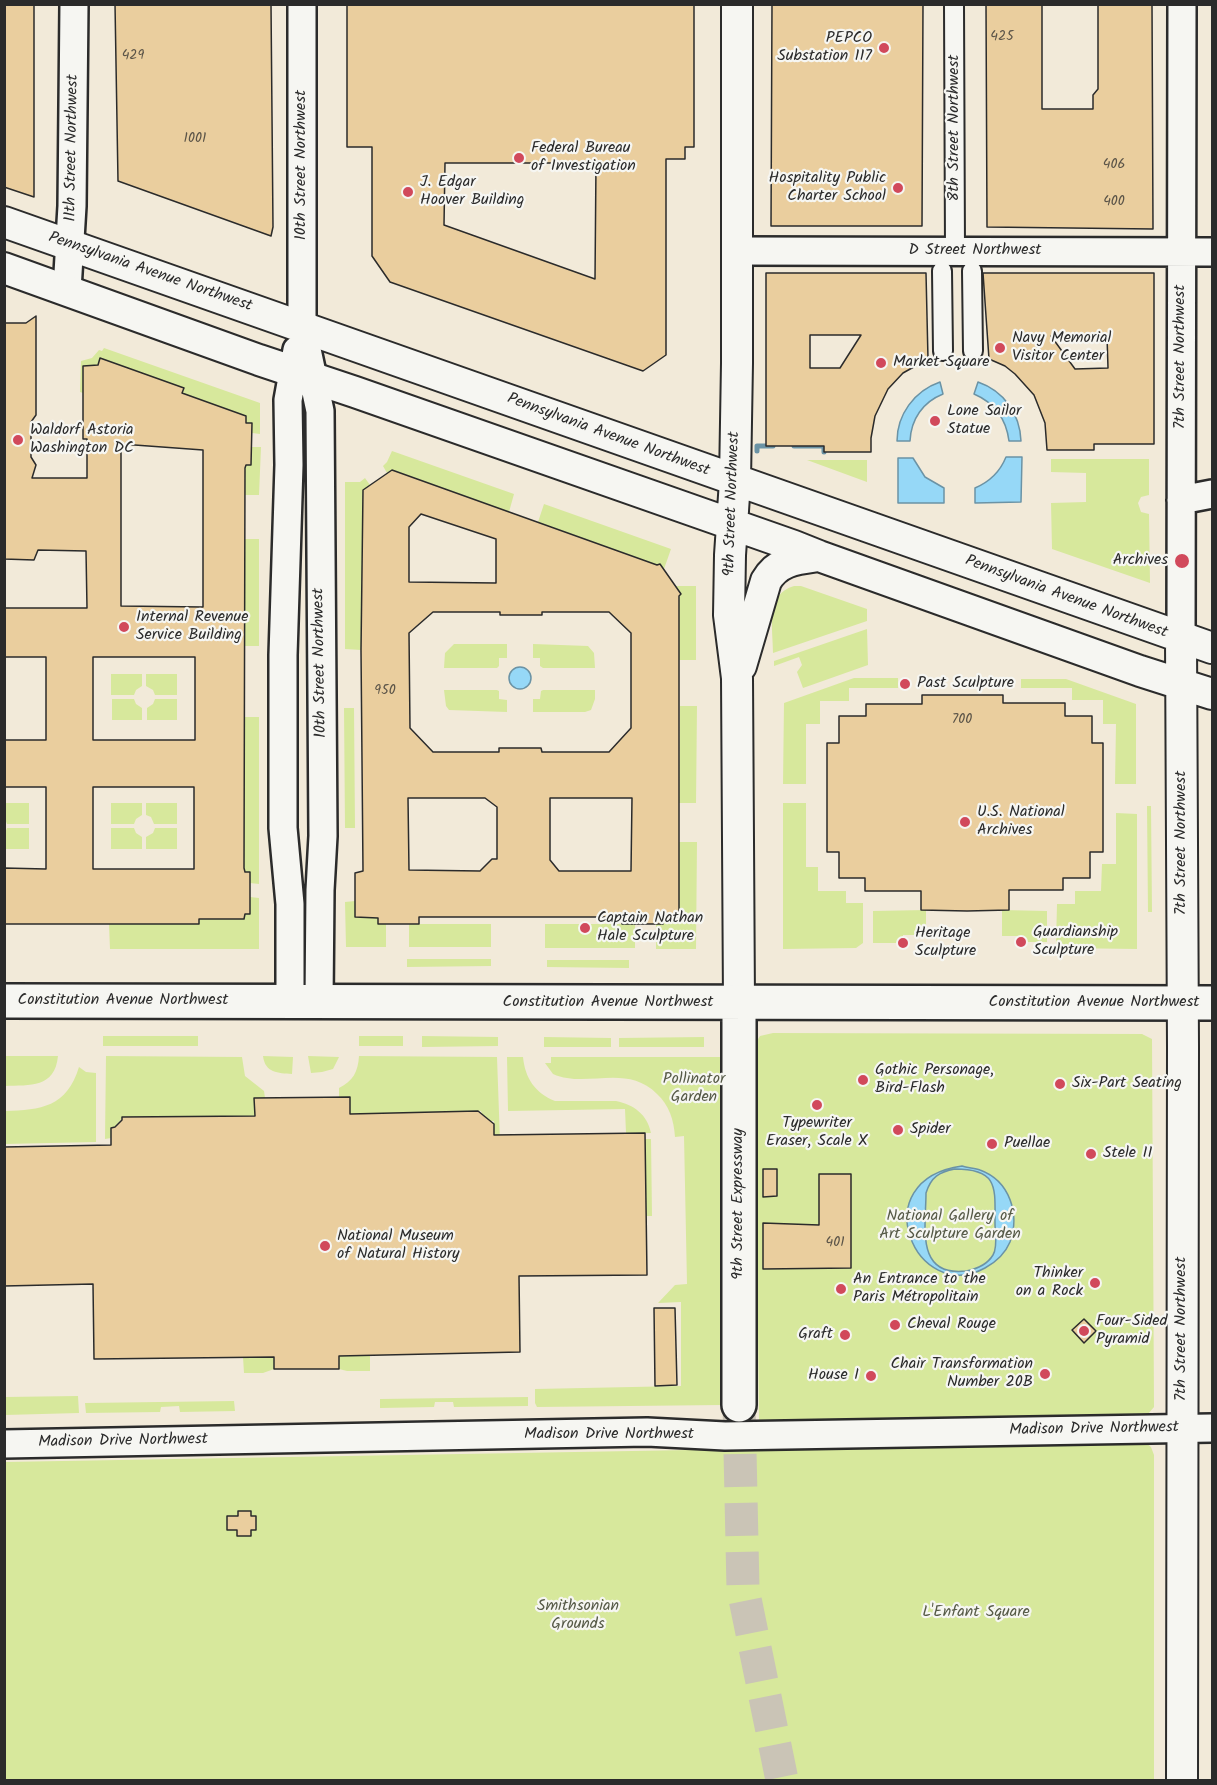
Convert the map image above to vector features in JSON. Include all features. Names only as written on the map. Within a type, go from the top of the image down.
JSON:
[{"type":"highway","name":"Constitution Avenue Northwest","points":[[4,1001],[1197,1004]]},
{"type":"highway","name":"9th Street Expressway","points":[[739,1003],[739,1405]]},
{"type":"main road","name":"9th Street Northwest","points":[[737,4],[735,481],[729,615],[737,678],[739,1003]]},
{"type":"main road","name":"Pennsylvania Avenue Northwest","points":[[4,222],[1181,639],[1212,648]]},
{"type":"main road","points":[[4,268],[1212,694]]},
{"type":"main road","points":[[737,678],[766,580],[772,571],[787,562],[819,556]]},
{"type":"main road","name":"7th Street Northwest","points":[[1181,639],[1181,684],[1197,1004],[1182,1429],[1182,1780]]},
{"type":"street","name":"11th Street Northwest","points":[[67,290],[71,245],[74,4]]},
{"type":"street","name":"10th Street Northwest","points":[[302,4],[303,375],[320,411],[323,836],[320,890],[304,1002]]},
{"type":"street","name":"8th Street Northwest","points":[[954,4],[956,264]]},
{"type":"street","name":"7th Street Northwest","points":[[1181,639],[1182,4]]},
{"type":"street","name":"D Street Northwest","points":[[737,251],[956,264],[1212,252]]},
{"type":"street","points":[[943,351],[956,264]]},
{"type":"street","points":[[956,264],[973,351]]},
{"type":"street","name":"10th Street Northwest","points":[[303,375],[288,400],[289,465],[283,655],[283,828],[290,904],[304,1002]]},
{"type":"street","points":[[1181,500],[1212,494]]},
{"type":"street","name":"Madison Drive Northwest","points":[[4,1444],[635,1432],[725,1436],[1212,1428]]},
{"type":"green space","points":[[104,348],[260,403],[260,434],[252,433],[252,423],[246,423],[246,419],[182,393],[183,388],[101,359],[98,365],[83,366],[83,393],[80,392],[81,361],[92,358]]},
{"type":"green space","points":[[252,447],[261,447],[259,495],[245,495],[245,468],[246,465],[251,464]]},
{"type":"green space","points":[[392,451],[514,494],[509,512],[393,470],[387,473],[383,466]]},
{"type":"green space","points":[[1051,459],[1149,459],[1149,495],[1141,497],[1138,503],[1141,512],[1149,514],[1150,583],[1052,549],[1051,503],[1086,502],[1086,473],[1051,472]]},
{"type":"green space","points":[[807,460],[867,460],[867,482]]},
{"type":"green space","points":[[365,478],[370,485],[363,491],[361,650],[345,649],[345,482],[360,482]]},
{"type":"green space","points":[[544,504],[671,549],[664,569],[660,564],[657,565],[538,522]]},
{"type":"green space","points":[[244,539],[259,539],[259,646],[244,646]]},
{"type":"green space","points":[[676,586],[696,586],[696,660],[679,660],[679,596],[681,594]]},
{"type":"green space","points":[[794,586],[801,586],[867,609],[867,621],[773,653],[772,623],[775,604],[778,596]]},
{"type":"green space","points":[[867,629],[868,665],[803,688],[797,672],[802,665],[799,657],[774,666],[774,661]]},
{"type":"green space","points":[[454,644],[507,644],[507,658],[499,658],[497,668],[444,668],[445,653]]},
{"type":"green space","points":[[533,644],[588,646],[594,653],[595,668],[543,668],[540,666],[540,658],[533,658]]},
{"type":"green space","points":[[111,674],[142,674],[142,686],[136,690],[134,695],[111,695]]},
{"type":"green space","points":[[146,674],[177,674],[177,695],[155,695],[153,690],[146,686]]},
{"type":"green space","points":[[854,678],[898,678],[898,688],[849,688],[849,701],[820,701],[820,724],[806,724],[806,784],[783,784],[784,703]]},
{"type":"green space","points":[[1021,679],[1066,679],[1136,704],[1136,784],[1115,784],[1116,724],[1103,724],[1103,700],[1072,700],[1072,688],[1021,688]]},
{"type":"green space","points":[[444,690],[497,690],[499,699],[507,700],[507,712],[449,710],[446,706]]},
{"type":"green space","points":[[543,690],[595,690],[595,699],[591,710],[585,712],[533,712],[533,699],[540,699]]},
{"type":"green space","points":[[112,699],[134,699],[136,704],[142,708],[142,720],[112,720]]},
{"type":"green space","points":[[155,699],[177,699],[177,720],[147,720],[147,708],[153,704]]},
{"type":"green space","points":[[680,706],[697,706],[696,803],[679,803]]},
{"type":"green space","points":[[344,708],[354,708],[355,828],[345,828]]},
{"type":"green space","points":[[244,717],[259,717],[259,884],[250,883],[250,872],[245,872],[244,868]]},
{"type":"green space","points":[[4,803],[29,803],[29,824],[7,824]]},
{"type":"green space","points":[[111,803],[142,803],[142,815],[136,819],[134,824],[111,824]]},
{"type":"green space","points":[[146,803],[177,803],[177,824],[154,824],[151,817],[146,815]]},
{"type":"green space","points":[[783,803],[806,803],[806,867],[818,867],[818,891],[846,891],[846,903],[863,903],[863,943],[856,948],[783,949]]},
{"type":"green space","points":[[1147,806],[1151,806],[1152,912],[1148,912]]},
{"type":"green space","points":[[1116,813],[1137,814],[1137,949],[1062,948],[1056,944],[1057,904],[1075,904],[1075,891],[1101,891],[1102,864],[1116,864]]},
{"type":"green space","points":[[7,828],[29,828],[29,849],[5,849]]},
{"type":"green space","points":[[111,828],[134,828],[136,833],[142,837],[142,849],[111,849]]},
{"type":"green space","points":[[155,828],[177,828],[177,849],[146,849],[146,837],[153,833]]},
{"type":"green space","points":[[679,842],[697,842],[696,949],[656,949],[656,924],[663,924],[662,917],[679,918]]},
{"type":"green space","points":[[250,897],[259,898],[259,949],[110,949],[109,924],[198,924],[199,919],[243,919],[245,914],[250,914]]},
{"type":"green space","points":[[355,901],[355,917],[378,918],[378,924],[386,924],[386,947],[346,947],[345,902]]},
{"type":"green space","points":[[926,910],[926,935],[903,935],[903,943],[873,943],[873,911]]},
{"type":"green space","points":[[1002,910],[1047,911],[1047,942],[1021,942],[1021,936],[1002,936]]},
{"type":"green space","points":[[409,924],[491,924],[491,947],[409,947]]},
{"type":"green space","points":[[545,924],[635,924],[635,948],[545,948]]},
{"type":"green space","points":[[407,959],[491,959],[491,966],[407,967]]},
{"type":"green space","points":[[547,960],[629,960],[629,968],[547,967]]},
{"type":"green space","name":"National Gallery of Art Sculpture Garden","points":[[773,1033],[1142,1034],[1152,1039],[1154,1407],[1148,1414],[759,1422],[755,1044],[760,1036]]},
{"type":"green space","points":[[103,1036],[198,1036],[198,1046],[103,1046]]},
{"type":"green space","points":[[359,1036],[403,1036],[403,1046],[359,1046]]},
{"type":"green space","points":[[422,1036],[498,1037],[498,1046],[422,1047]]},
{"type":"green space","points":[[544,1037],[611,1038],[611,1047],[544,1047]]},
{"type":"green space","points":[[704,1037],[704,1047],[619,1047],[619,1038]]},
{"type":"green space","points":[[4,1056],[58,1056],[52,1074],[40,1083],[5,1086]]},
{"type":"green space","points":[[106,1056],[242,1057],[245,1076],[264,1091],[265,1098],[254,1098],[255,1116],[123,1117],[115,1127],[111,1128],[111,1138],[105,1139]]},
{"type":"green space","points":[[263,1056],[293,1057],[292,1074],[269,1069]]},
{"type":"green space","points":[[308,1056],[339,1057],[333,1069],[311,1073]]},
{"type":"green space","points":[[359,1056],[497,1057],[500,1141],[493,1141],[494,1121],[491,1121],[481,1111],[350,1114],[350,1097],[339,1097],[339,1088],[354,1075]]},
{"type":"green space","points":[[507,1057],[523,1057],[526,1072],[532,1084],[548,1098],[555,1101],[623,1103],[639,1111],[651,1133],[626,1133],[625,1109],[508,1111]]},
{"type":"green space","name":"Pollinator Garden","points":[[551,1057],[726,1057],[722,1405],[537,1407],[535,1403],[535,1389],[681,1386],[681,1302],[658,1303],[675,1285],[687,1284],[684,1136],[675,1137],[668,1108],[657,1094],[645,1085],[632,1080],[579,1079],[553,1074],[545,1063],[551,1063]]},
{"type":"green space","points":[[79,1067],[86,1072],[96,1073],[96,1142],[5,1144],[5,1111],[51,1104],[67,1091]]},
{"type":"green space","points":[[645,1139],[651,1139],[652,1216],[646,1216]]},
{"type":"green space","points":[[339,1356],[370,1356],[370,1371],[339,1369]]},
{"type":"green space","points":[[243,1357],[274,1357],[274,1369],[263,1373],[244,1373]]},
{"type":"green space","points":[[78,1396],[79,1413],[5,1415],[5,1397]]},
{"type":"green space","points":[[528,1397],[528,1406],[454,1407],[453,1402],[435,1402],[434,1407],[380,1408],[380,1399]]},
{"type":"green space","points":[[234,1401],[235,1411],[180,1412],[179,1406],[161,1407],[160,1412],[86,1413],[85,1403]]},
{"type":"green space","name":"Smithsonian Grounds","points":[[1145,1442],[1151,1447],[1154,1455],[1154,1780],[5,1780],[5,1462]]},
{"type":"water","points":[[940,382],[943,394],[919,412],[913,425],[910,441],[897,441],[900,422],[909,405],[922,391]]},
{"type":"water","points":[[978,382],[996,391],[1009,405],[1018,422],[1021,441],[1009,441],[1005,425],[998,412],[988,402],[974,394]]},
{"type":"water","points":[[1006,457],[1022,457],[1021,502],[975,503],[975,488],[994,476]]},
{"type":"water","points":[[898,458],[913,458],[925,477],[944,488],[944,503],[898,503]]},
{"type":"water","points":[[520,667],[528,670],[531,678],[528,686],[520,689],[512,686],[509,678],[512,670]]},
{"type":"water","points":[[962,1166],[978,1169],[999,1182],[1005,1190],[1013,1210],[1013,1231],[1006,1250],[993,1263],[985,1268],[960,1275],[938,1270],[921,1256],[910,1236],[907,1214],[914,1193],[931,1176]],"holes":[[[955,1169],[969,1170],[987,1177],[994,1191],[995,1252],[988,1261],[974,1269],[950,1271],[938,1266],[931,1258],[927,1247],[926,1193],[930,1183],[940,1174]]]},
{"type":"building","points":[[4,4],[34,4],[34,197],[4,187]]},
{"type":"building","points":[[115,4],[271,4],[273,227],[271,236],[118,181]]},
{"type":"building","name":"J. Edgar Hoover Building","points":[[347,4],[694,4],[694,147],[685,147],[685,159],[666,159],[666,355],[643,371],[390,282],[372,256],[372,147],[347,147]],"holes":[[[445,163],[596,163],[595,279],[444,225]]]},
{"type":"building","points":[[772,4],[923,4],[922,226],[771,226]]},
{"type":"building","points":[[986,4],[1042,4],[1042,109],[1093,109],[1093,95],[1098,89],[1098,4],[1152,4],[1153,229],[987,227]]},
{"type":"building","name":"Market Square","points":[[766,273],[926,273],[928,359],[903,373],[888,389],[875,416],[871,452],[824,452],[824,446],[766,446]],"holes":[[[810,335],[861,335],[840,368],[810,368]]]},
{"type":"building","points":[[983,273],[1154,273],[1154,444],[1094,444],[1094,450],[1047,450],[1045,423],[1034,395],[1005,366],[989,359]],"holes":[[[1051,336],[1107,336],[1108,368],[1075,369]]]},
{"type":"building","name":"Internal Revenue Service Building","points":[[36,316],[36,415],[31,422],[31,457],[36,465],[32,478],[87,478],[87,439],[83,439],[83,366],[98,365],[100,358],[184,388],[182,393],[246,416],[246,423],[252,423],[251,465],[246,465],[245,468],[244,868],[245,872],[250,872],[250,914],[245,914],[244,919],[199,919],[199,924],[4,924],[4,868],[46,869],[46,787],[4,787],[4,740],[46,740],[46,657],[4,657],[4,608],[87,608],[86,551],[38,550],[34,560],[4,559],[4,323],[26,323]],"holes":[[[121,444],[203,450],[203,607],[121,606]],[[93,657],[195,657],[195,740],[93,740]],[[93,787],[194,787],[194,869],[93,869]]]},
{"type":"building","points":[[392,470],[657,565],[660,564],[681,594],[679,596],[679,918],[662,917],[663,924],[622,924],[622,917],[419,917],[419,924],[378,924],[378,918],[355,917],[355,873],[363,871],[361,650],[363,490]],"holes":[[[421,514],[496,539],[496,583],[409,582],[409,527]],[[433,612],[500,612],[500,615],[542,615],[542,612],[609,612],[631,633],[631,728],[609,752],[542,752],[541,748],[499,748],[499,752],[433,752],[410,728],[409,633]],[[408,798],[485,798],[497,807],[497,859],[492,859],[480,871],[409,870]],[[550,798],[632,798],[631,871],[559,871],[550,860]]]},
{"type":"building","name":"U.S. National Archives","points":[[922,695],[1003,695],[1003,703],[1065,703],[1065,716],[1092,716],[1092,743],[1103,743],[1103,852],[1090,852],[1090,878],[1063,878],[1063,890],[1009,890],[1009,910],[967,911],[921,910],[921,891],[865,891],[865,878],[839,878],[839,852],[827,852],[827,743],[839,743],[839,716],[866,716],[866,704],[922,704]]},
{"type":"building","name":"National Museum of Natural History","points":[[350,1097],[350,1114],[478,1111],[494,1124],[494,1135],[645,1133],[647,1275],[519,1276],[520,1352],[339,1356],[339,1369],[274,1369],[274,1357],[94,1359],[93,1284],[4,1286],[4,1147],[111,1145],[111,1128],[122,1120],[122,1117],[255,1116],[254,1098]]},
{"type":"building","points":[[763,1169],[777,1169],[777,1196],[763,1197]]},
{"type":"building","points":[[819,1174],[851,1174],[851,1268],[763,1269],[763,1223],[819,1225]]},
{"type":"building","points":[[654,1308],[675,1308],[677,1385],[655,1386]]},
{"type":"building","name":"Four-Sided Pyramid","points":[[1084,1319],[1096,1331],[1084,1343],[1072,1330]]},
{"type":"building","points":[[238,1511],[251,1511],[251,1516],[256,1516],[256,1530],[251,1530],[251,1536],[237,1536],[237,1530],[227,1530],[227,1516],[238,1516]]},
{"type":"waterway","points":[[757,451],[757,446],[773,446]]},
{"type":"waterway","points":[[794,446],[824,446],[824,452]]},
{"type":"tunnel","points":[[739,1405],[743,1589],[782,1780]]},
{"type":"place","name":"PEPCO Substation 117","points":[[884,48]]},
{"type":"place","name":"Federal Bureau of Investigation","points":[[519,158]]},
{"type":"place","name":"Hospitality Public Charter School","points":[[898,188]]},
{"type":"place","name":"J. Edgar Hoover Building","points":[[408,192]]},
{"type":"place","name":"Navy Memorial Visitor Center","points":[[1000,348]]},
{"type":"place","name":"Market Square","points":[[881,363]]},
{"type":"place","name":"Lone Sailor Statue","points":[[935,421]]},
{"type":"place","name":"Waldorf Astoria Washington DC","points":[[18,440]]},
{"type":"place","name":"Archives","points":[[1182,561]]},
{"type":"place","name":"Internal Revenue Service Building","points":[[124,627]]},
{"type":"place","name":"Past Sculpture","points":[[905,684]]},
{"type":"place","name":"U.S. National Archives","points":[[965,822]]},
{"type":"place","name":"Captain Nathan Hale Sculpture","points":[[585,928]]},
{"type":"place","name":"Guardianship Sculpture","points":[[1021,942]]},
{"type":"place","name":"Heritage Sculpture","points":[[903,943]]},
{"type":"place","name":"Gothic Personage, Bird-Flash","points":[[863,1080]]},
{"type":"place","name":"Six-Part Seating","points":[[1060,1084]]},
{"type":"place","name":"Typewriter Eraser, Scale X","points":[[817,1105]]},
{"type":"place","name":"Spider","points":[[898,1130]]},
{"type":"place","name":"Puellae","points":[[992,1144]]},
{"type":"place","name":"Stele II","points":[[1091,1154]]},
{"type":"place","name":"National Museum of Natural History","points":[[325,1246]]},
{"type":"place","name":"Thinker on a Rock","points":[[1095,1283]]},
{"type":"place","name":"An Entrance to the Paris Métropolitain","points":[[841,1289]]},
{"type":"place","name":"Cheval Rouge","points":[[895,1325]]},
{"type":"place","name":"Four-Sided Pyramid","points":[[1084,1331]]},
{"type":"place","name":"Graft","points":[[845,1335]]},
{"type":"place","name":"Chair Transformation Number 20B","points":[[1045,1374]]},
{"type":"place","name":"House I","points":[[871,1376]]},
{"type":"park label","name":"L'Enfant Square","points":[[976,1613]]}]
